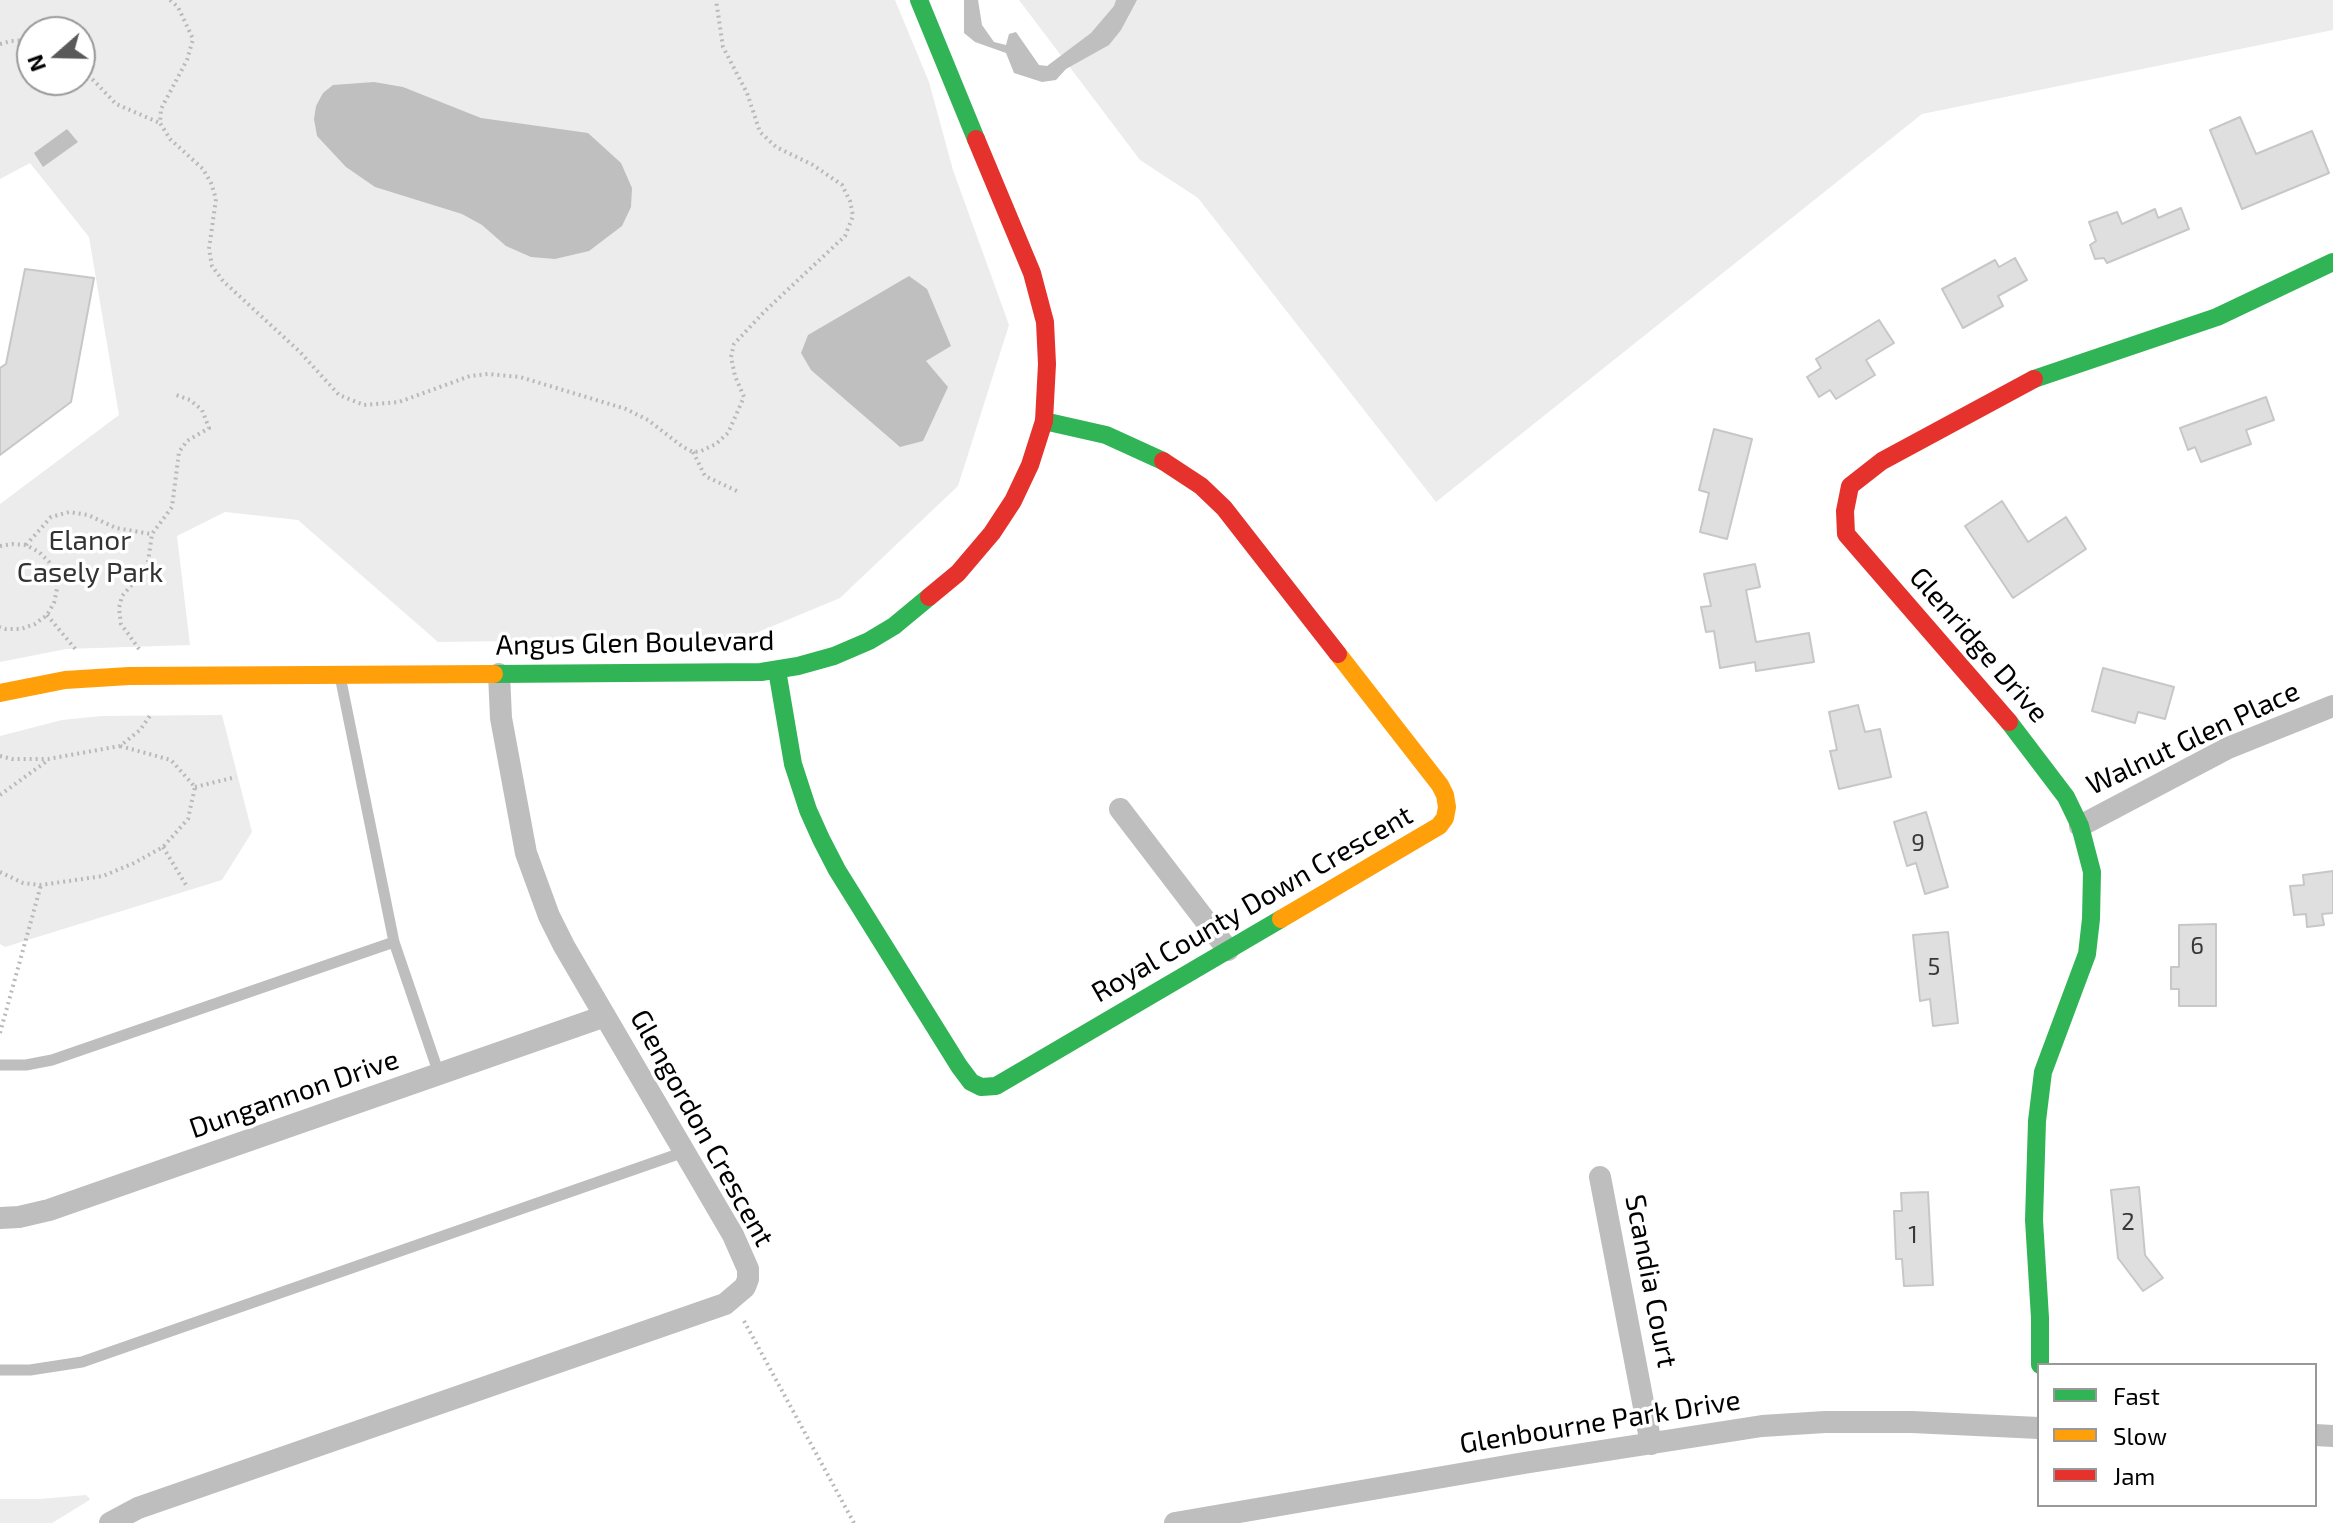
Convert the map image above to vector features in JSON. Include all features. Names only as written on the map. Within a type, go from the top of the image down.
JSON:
[{"type":"street","name":"Angus Glen Boulevard","points":[[0,693],[38,684],[92,678],[777,670],[819,661],[869,641],[906,617],[958,573],[992,533],[1013,501],[1030,465],[1044,421],[1047,343],[1038,290],[1018,236],[919,0]]},
{"type":"street","name":"Glenridge Drive","points":[[2040,1363],[2034,1220],[2037,1121],[2043,1072],[2087,954],[2092,872],[2080,826],[2066,797],[2023,738],[1846,534],[1845,511],[1850,486],[1882,461],[2031,380],[2217,317],[2333,262]]},
{"type":"street","name":"Royal County Down Crescent","points":[[777,670],[793,764],[821,839],[845,883],[965,1074],[976,1085],[988,1088],[1430,833],[1445,818],[1447,807],[1440,785],[1224,508],[1201,486],[1155,456],[1106,435],[1044,421]]},
{"type":"street","name":"Glengordon Crescent","points":[[110,1523],[138,1508],[731,1300],[745,1287],[748,1269],[733,1235],[564,946],[535,880],[526,853],[501,718],[499,674]]},
{"type":"street","name":"Walnut Glen Place","points":[[2080,826],[2228,748],[2333,706]]},
{"type":"street","points":[[1120,809],[1228,950]]},
{"type":"street","name":"Dungannon Drive","points":[[0,1218],[49,1210],[605,1016]]},
{"type":"street","name":"Scandia Court","points":[[1600,1177],[1651,1444]]},
{"type":"street","name":"Glenbourne Park Drive","points":[[1175,1523],[1762,1426],[1912,1422],[2037,1428]]},
{"type":"lane","points":[[340,673],[394,942],[439,1075]]},
{"type":"lane","points":[[0,1065],[26,1065],[52,1060],[394,942]]},
{"type":"lane","points":[[0,1370],[58,1367],[97,1358],[684,1152]]},
{"type":"path","points":[[160,123],[161,109],[187,60],[193,39],[178,7],[170,0]]},
{"type":"path","points":[[96,83],[116,104],[160,123],[170,139],[203,169],[216,199],[209,249],[212,266],[223,281],[300,352],[339,395],[364,405],[399,402],[470,376],[520,377],[626,409],[648,420],[683,447],[693,452],[701,451],[716,444],[728,433],[744,397],[731,357],[734,344],[845,236],[853,216],[842,185],[813,165],[776,147],[760,132],[747,93],[723,47],[716,0]]},
{"type":"path","points":[[139,649],[121,624],[119,608],[122,596],[143,572],[148,562],[152,534],[172,507],[179,452],[187,441],[209,428],[202,410],[190,400],[176,395]]},
{"type":"path","points":[[693,452],[705,476],[739,492]]},
{"type":"path","points":[[26,545],[51,517],[69,512],[88,515],[116,528],[152,534]]},
{"type":"path","points":[[0,546],[26,545],[39,552],[49,562],[57,589],[47,615],[35,624],[21,629],[0,627]]},
{"type":"path","points":[[47,615],[77,651]]},
{"type":"path","points":[[120,746],[140,730],[152,713]]},
{"type":"path","points":[[0,756],[48,759],[120,746],[171,760],[195,787]]},
{"type":"path","points":[[0,795],[48,759]]},
{"type":"path","points":[[195,787],[236,777]]},
{"type":"path","points":[[0,872],[23,883],[41,885],[103,876],[134,863],[163,847],[188,819],[195,787]]},
{"type":"path","points":[[163,847],[186,885]]},
{"type":"path","points":[[0,1033],[41,885]]},
{"type":"path","points":[[744,1321],[854,1523]]},
{"type":"green space","name":"Elanor Casely Park","points":[[0,0],[895,0],[929,82],[953,170],[1009,325],[958,486],[840,598],[744,638],[438,642],[298,520],[225,512],[177,536],[190,645],[66,649],[0,662],[0,504],[119,415],[89,237],[30,163],[0,179]]},
{"type":"green space","points":[[1019,0],[2333,0],[2333,30],[1922,114],[1436,502],[1198,198],[1140,160]]},
{"type":"green space","points":[[222,715],[252,832],[222,880],[5,947],[0,944],[0,736],[62,720],[101,716]]},
{"type":"green space","points":[[86,1495],[90,1499],[88,1501],[52,1523],[0,1523],[0,1499]]},
{"type":"shaded area","points":[[964,0],[978,0],[982,25],[994,42],[1006,45],[1009,34],[1016,32],[1039,65],[1047,66],[1091,33],[1116,0],[1137,0],[1109,45],[1066,69],[1056,80],[1042,82],[1014,73],[1006,53],[975,42],[964,33]]},
{"type":"shaded area","points":[[374,82],[403,87],[481,118],[588,133],[621,163],[632,188],[631,207],[622,226],[589,251],[555,259],[531,257],[506,246],[482,225],[462,214],[375,187],[346,167],[317,136],[314,119],[323,93],[333,85]]},
{"type":"shaded area","points":[[67,129],[78,142],[43,167],[34,153]]},
{"type":"shaded area","points":[[909,276],[927,289],[951,346],[926,361],[948,387],[923,441],[900,447],[811,370],[801,353],[808,335]]},
{"type":"building","points":[[2240,117],[2256,154],[2312,131],[2329,173],[2242,209],[2210,130]]},
{"type":"building","points":[[2181,208],[2189,229],[2107,263],[2104,258],[2095,259],[2090,245],[2096,241],[2089,222],[2117,212],[2122,224],[2155,209],[2158,218]]},
{"type":"building","points":[[2015,258],[2027,280],[1998,296],[2003,306],[1963,328],[1942,289],[1995,260],[1999,267]]},
{"type":"building","points":[[25,269],[94,278],[71,402],[0,455],[0,368],[6,364]]},
{"type":"building","points":[[1879,320],[1894,343],[1866,360],[1875,375],[1836,399],[1830,390],[1819,397],[1807,377],[1821,368],[1816,359]]},
{"type":"building","points":[[2266,397],[2274,420],[2246,430],[2251,444],[2201,462],[2195,447],[2188,450],[2180,428]]},
{"type":"building","points":[[1714,429],[1752,439],[1727,539],[1700,532],[1709,493],[1699,490]]},
{"type":"building","points":[[2002,501],[2028,542],[2066,517],[2086,549],[2013,598],[1965,526]]},
{"type":"building","points":[[1755,564],[1760,587],[1746,590],[1756,642],[1809,633],[1814,662],[1756,671],[1755,662],[1720,668],[1714,631],[1706,632],[1701,607],[1711,606],[1704,574]]},
{"type":"building","points":[[2103,668],[2174,687],[2165,719],[2138,712],[2135,723],[2092,711]]},
{"type":"building","points":[[1858,705],[1865,732],[1880,729],[1891,777],[1839,789],[1830,751],[1837,750],[1829,712]]},
{"type":"building","points":[[1926,812],[1948,887],[1925,894],[1916,863],[1907,866],[1894,822]]},
{"type":"building","points":[[2333,871],[2333,913],[2322,914],[2324,925],[2307,927],[2306,914],[2294,915],[2290,886],[2304,885],[2303,875]]},
{"type":"building","points":[[2216,924],[2216,1006],[2179,1006],[2179,989],[2171,989],[2171,967],[2179,967],[2179,925]]},
{"type":"building","points":[[1948,932],[1958,1023],[1933,1026],[1930,999],[1920,1001],[1913,935]]},
{"type":"building","points":[[2139,1187],[2145,1255],[2163,1278],[2143,1291],[2118,1258],[2111,1190]]},
{"type":"building","points":[[1928,1192],[1933,1285],[1904,1286],[1902,1259],[1896,1259],[1894,1211],[1902,1211],[1901,1193]]},
{"type":"traffic: fast","points":[[919,0],[976,139]]},
{"type":"traffic: fast","points":[[2034,379],[2217,317],[2333,262]]},
{"type":"traffic: fast","points":[[1044,421],[1106,435],[1163,461]]},
{"type":"traffic: fast","points":[[494,674],[761,672],[798,666],[834,656],[869,641],[894,626],[929,597]]},
{"type":"traffic: fast","points":[[777,670],[793,764],[821,839],[837,870],[959,1066],[971,1082],[981,1087],[996,1086],[1281,919]]},
{"type":"traffic: fast","points":[[2009,722],[2066,797],[2080,826],[2092,872],[2087,954],[2043,1072],[2037,1121],[2034,1220],[2040,1363]]},
{"type":"traffic: slow","points":[[1281,919],[1439,826],[1445,818],[1447,807],[1440,785],[1338,654]]},
{"type":"traffic: slow","points":[[0,693],[65,680],[129,676],[494,674]]},
{"type":"traffic: jam","points":[[929,597],[958,573],[992,533],[1013,501],[1030,465],[1044,421],[1047,364],[1045,322],[1032,273],[976,139]]},
{"type":"traffic: jam","points":[[2009,722],[1846,534],[1845,511],[1850,486],[1882,461],[2034,379]]},
{"type":"traffic: jam","points":[[1163,461],[1201,486],[1224,508],[1338,654]]}]
